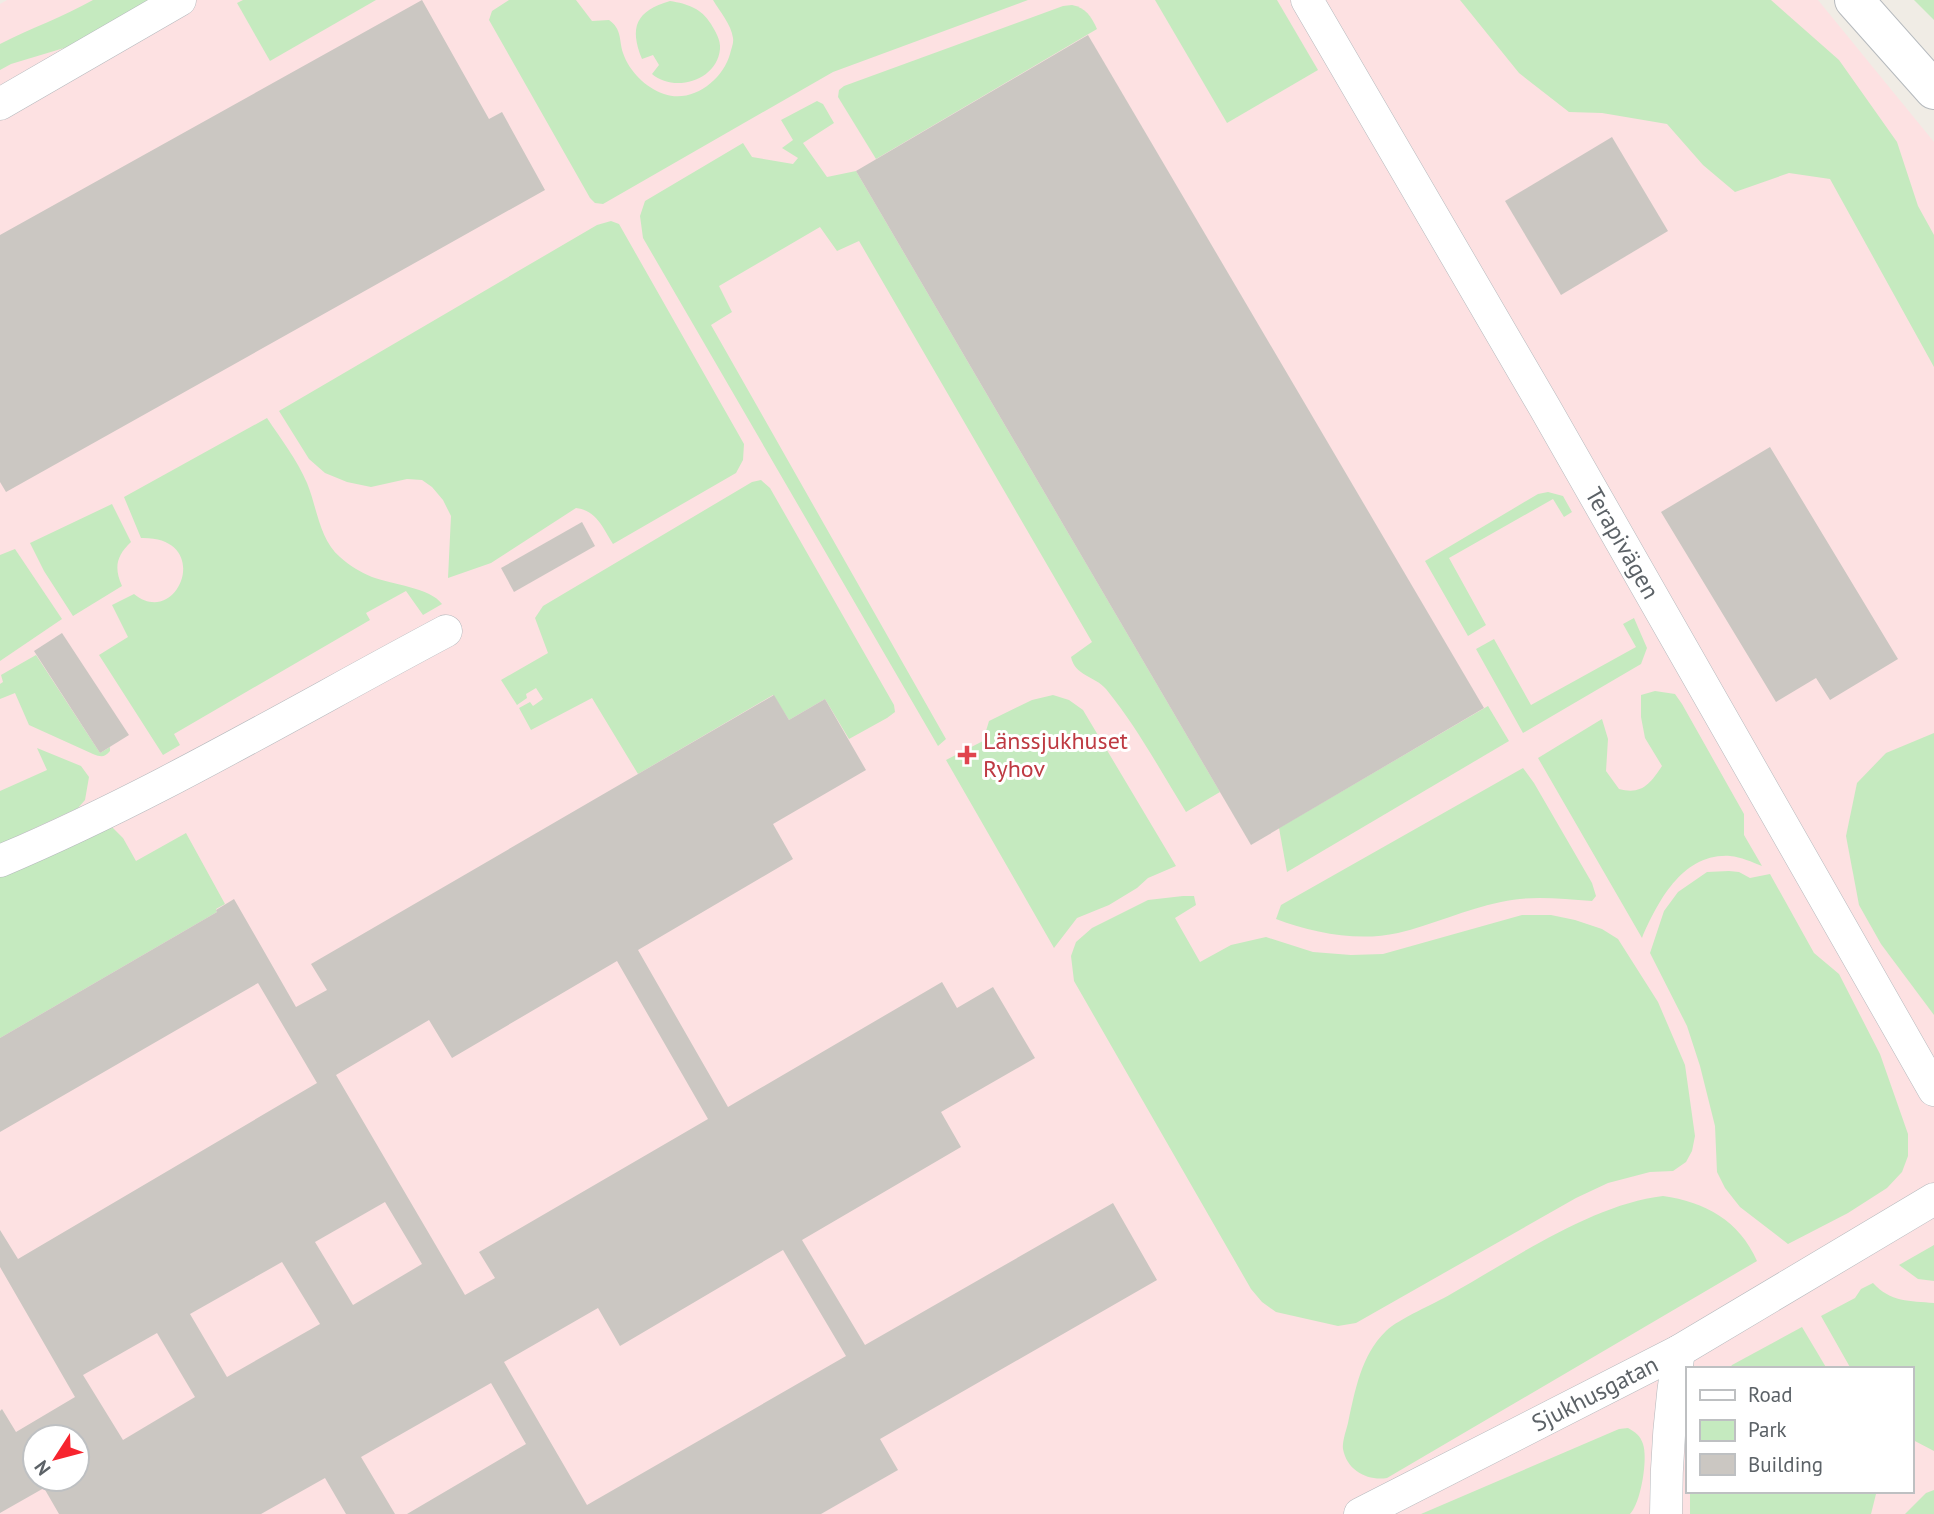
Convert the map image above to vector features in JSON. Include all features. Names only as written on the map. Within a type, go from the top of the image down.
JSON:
[{"type":"street","points":[[0,104],[180,0]]},
{"type":"street","name":"Terapivägen","points":[[1307,0],[1545,408],[1934,1090]]},
{"type":"street","points":[[1854,0],[1934,90]]},
{"type":"street","points":[[0,861],[172,778],[446,631]]},
{"type":"street","name":"Sjukhusgatan","points":[[1360,1514],[1679,1351],[1934,1199]]},
{"type":"street","points":[[1666,1514],[1666,1467],[1671,1404],[1679,1351]]},
{"type":"shaded area","name":"Länssjukhuset Ryhov","points":[[7,0],[1818,0],[1934,142],[1934,1514],[0,1514],[0,4]]},
{"type":"green space","points":[[93,0],[153,0],[74,45],[11,64],[0,70],[0,44]]},
{"type":"green space","points":[[243,0],[376,0],[270,61],[237,3]]},
{"type":"green space","points":[[509,0],[576,0],[592,21],[609,20],[613,23],[626,60],[639,78],[664,94],[685,96],[705,87],[721,73],[732,46],[733,38],[728,23],[713,0],[1028,0],[833,72],[603,204],[595,203],[590,198],[489,20],[492,11]]},
{"type":"green space","points":[[1155,0],[1277,0],[1318,70],[1227,123]]},
{"type":"green space","points":[[1460,0],[1771,0],[1839,60],[1897,142],[1918,206],[1934,235],[1934,367],[1830,179],[1789,173],[1735,192],[1703,165],[1667,124],[1602,113],[1569,112],[1519,73]]},
{"type":"green space","points":[[1914,0],[1934,0],[1934,20]]},
{"type":"green space","points":[[670,1],[698,10],[711,24],[719,39],[717,60],[703,76],[693,81],[671,83],[661,80],[652,74],[659,65],[653,55],[642,59],[638,48],[638,22],[649,10]]},
{"type":"green space","points":[[1072,5],[1088,13],[1097,29],[876,159],[838,97],[839,90],[844,86]]},
{"type":"green space","points":[[817,101],[823,104],[834,123],[803,143],[827,177],[856,171],[1220,792],[1186,812],[1117,703],[1102,685],[1081,672],[1073,663],[1071,657],[1092,642],[859,241],[837,251],[820,227],[719,286],[732,312],[711,325],[946,739],[938,746],[643,238],[640,216],[645,201],[743,143],[752,157],[793,164],[798,158],[782,148],[793,140],[781,120]]},
{"type":"green space","points":[[611,221],[619,224],[744,444],[743,460],[736,473],[613,544],[594,516],[576,508],[491,563],[448,578],[451,516],[432,487],[422,480],[407,479],[371,487],[347,482],[325,473],[309,459],[279,411],[597,225]]},
{"type":"green space","points":[[267,418],[303,474],[323,532],[333,550],[363,573],[420,590],[442,604],[423,615],[406,591],[366,613],[370,620],[174,734],[180,745],[163,755],[99,655],[128,637],[112,605],[134,594],[150,602],[164,600],[175,592],[182,579],[183,564],[177,551],[164,541],[141,538],[124,497]]},
{"type":"green space","points":[[761,480],[770,488],[894,705],[895,712],[849,739],[825,699],[789,720],[773,695],[638,774],[592,698],[531,730],[519,708],[530,702],[533,706],[543,699],[536,688],[526,694],[527,698],[517,705],[501,680],[548,653],[535,618],[543,606],[752,482]]},
{"type":"green space","points":[[1548,492],[1563,496],[1572,512],[1564,517],[1553,499],[1449,558],[1486,625],[1468,636],[1425,561],[1538,494]]},
{"type":"green space","points":[[112,504],[131,542],[119,557],[118,573],[122,586],[73,616],[44,571],[30,543]]},
{"type":"green space","points":[[15,549],[62,619],[0,661],[0,555]]},
{"type":"green space","points":[[1634,618],[1647,648],[1641,664],[1523,733],[1476,649],[1494,639],[1531,705],[1636,647],[1623,624]]},
{"type":"green space","points":[[36,655],[100,753],[110,747],[106,755],[93,754],[29,725],[15,693],[0,699],[0,684],[3,682],[1,675]]},
{"type":"green space","points":[[1655,691],[1675,694],[1682,704],[1744,814],[1744,835],[1762,866],[1730,856],[1713,857],[1699,862],[1674,882],[1664,895],[1642,938],[1538,758],[1602,719],[1608,739],[1606,771],[1619,789],[1640,789],[1662,766],[1645,738],[1641,717],[1641,695]]},
{"type":"green space","points":[[1053,695],[1069,700],[1083,710],[1176,866],[1148,878],[1109,905],[1077,918],[1054,948],[946,760],[983,741],[989,721],[1032,700]]},
{"type":"green space","points":[[1488,706],[1509,741],[1287,872],[1279,828]]},
{"type":"green space","points":[[1934,733],[1934,1015],[1881,944],[1859,905],[1846,836],[1857,783],[1886,753]]},
{"type":"green space","points":[[37,748],[81,766],[89,777],[85,800],[78,808],[0,844],[0,791],[47,770]]},
{"type":"green space","points":[[1523,768],[1592,883],[1596,896],[1592,901],[1546,898],[1512,900],[1398,933],[1367,937],[1320,932],[1276,919],[1281,905]]},
{"type":"green space","points":[[112,827],[123,838],[136,861],[186,833],[225,904],[216,909],[217,912],[0,1038],[0,869]]},
{"type":"green space","points":[[1707,872],[1739,872],[1750,878],[1770,874],[1814,953],[1839,974],[1880,1054],[1908,1134],[1908,1156],[1902,1172],[1887,1188],[1848,1213],[1788,1244],[1740,1207],[1725,1188],[1717,1172],[1715,1126],[1700,1066],[1687,1026],[1650,953],[1664,911],[1678,892]]},
{"type":"green space","points":[[1194,896],[1196,905],[1175,918],[1200,962],[1231,945],[1266,937],[1313,952],[1383,954],[1522,915],[1551,915],[1602,929],[1618,939],[1658,1002],[1685,1065],[1695,1136],[1692,1151],[1686,1162],[1673,1171],[1650,1172],[1608,1183],[1576,1198],[1356,1323],[1338,1326],[1276,1312],[1262,1302],[1251,1289],[1074,981],[1071,956],[1076,942],[1092,928],[1148,900]]},
{"type":"green space","points":[[1663,1196],[1693,1203],[1719,1215],[1741,1234],[1757,1261],[1387,1478],[1373,1478],[1354,1469],[1345,1457],[1343,1443],[1365,1362],[1386,1331],[1408,1316],[1582,1221],[1636,1201]]},
{"type":"green space","points":[[1934,1245],[1934,1281],[1918,1279],[1899,1265]]},
{"type":"green space","points":[[1873,1283],[1893,1297],[1934,1303],[1934,1451],[1913,1440],[1913,1367],[1850,1367],[1821,1316],[1855,1298],[1861,1289]]},
{"type":"green space","points":[[1802,1327],[1826,1367],[1730,1367]]},
{"type":"green space","points":[[1628,1428],[1642,1441],[1645,1460],[1640,1491],[1630,1514],[1421,1514],[1619,1429]]},
{"type":"green space","points":[[1934,1490],[1934,1514],[1905,1514],[1926,1493]]},
{"type":"green space","points":[[1690,1493],[1876,1493],[1871,1514],[1690,1514]]},
{"type":"building","points":[[422,0],[489,119],[502,112],[545,190],[6,492],[0,482],[0,235]]},
{"type":"building","points":[[1088,35],[1484,708],[1251,845],[856,171]]},
{"type":"building","points":[[1612,137],[1668,231],[1561,295],[1505,201]]},
{"type":"building","points":[[1770,447],[1898,659],[1830,700],[1816,678],[1776,702],[1661,512]]},
{"type":"building","points":[[582,522],[595,546],[514,592],[501,568]]},
{"type":"building","points":[[62,633],[129,735],[100,753],[34,651]]},
{"type":"building","points":[[774,695],[789,720],[825,699],[866,770],[773,824],[793,859],[638,950],[728,1107],[942,982],[957,1008],[993,987],[1035,1058],[941,1112],[961,1147],[802,1240],[865,1345],[1113,1203],[1157,1280],[880,1439],[898,1470],[821,1514],[407,1514],[526,1444],[491,1383],[361,1457],[395,1514],[346,1514],[325,1478],[261,1514],[59,1514],[47,1493],[91,1493],[91,1423],[31,1423],[75,1397],[0,1267],[0,1230],[18,1259],[317,1083],[258,983],[0,1132],[0,1038],[217,912],[216,910],[234,899],[296,1007],[327,990],[311,964]],"holes":[[[617,961],[708,1119],[479,1252],[495,1278],[465,1295],[336,1075],[429,1020],[452,1058]],[[385,1202],[422,1264],[353,1305],[315,1242]],[[783,1250],[846,1356],[587,1505],[504,1362],[598,1308],[620,1346]],[[282,1262],[320,1324],[227,1377],[190,1314]],[[157,1333],[195,1397],[123,1440],[83,1375]]]},
{"type":"building","points":[[2,1409],[16,1432],[21,1429],[21,1493],[35,1493],[0,1513]]},
{"type":"place","name":"Länssjukhuset Ryhov","points":[[967,755]]}]
